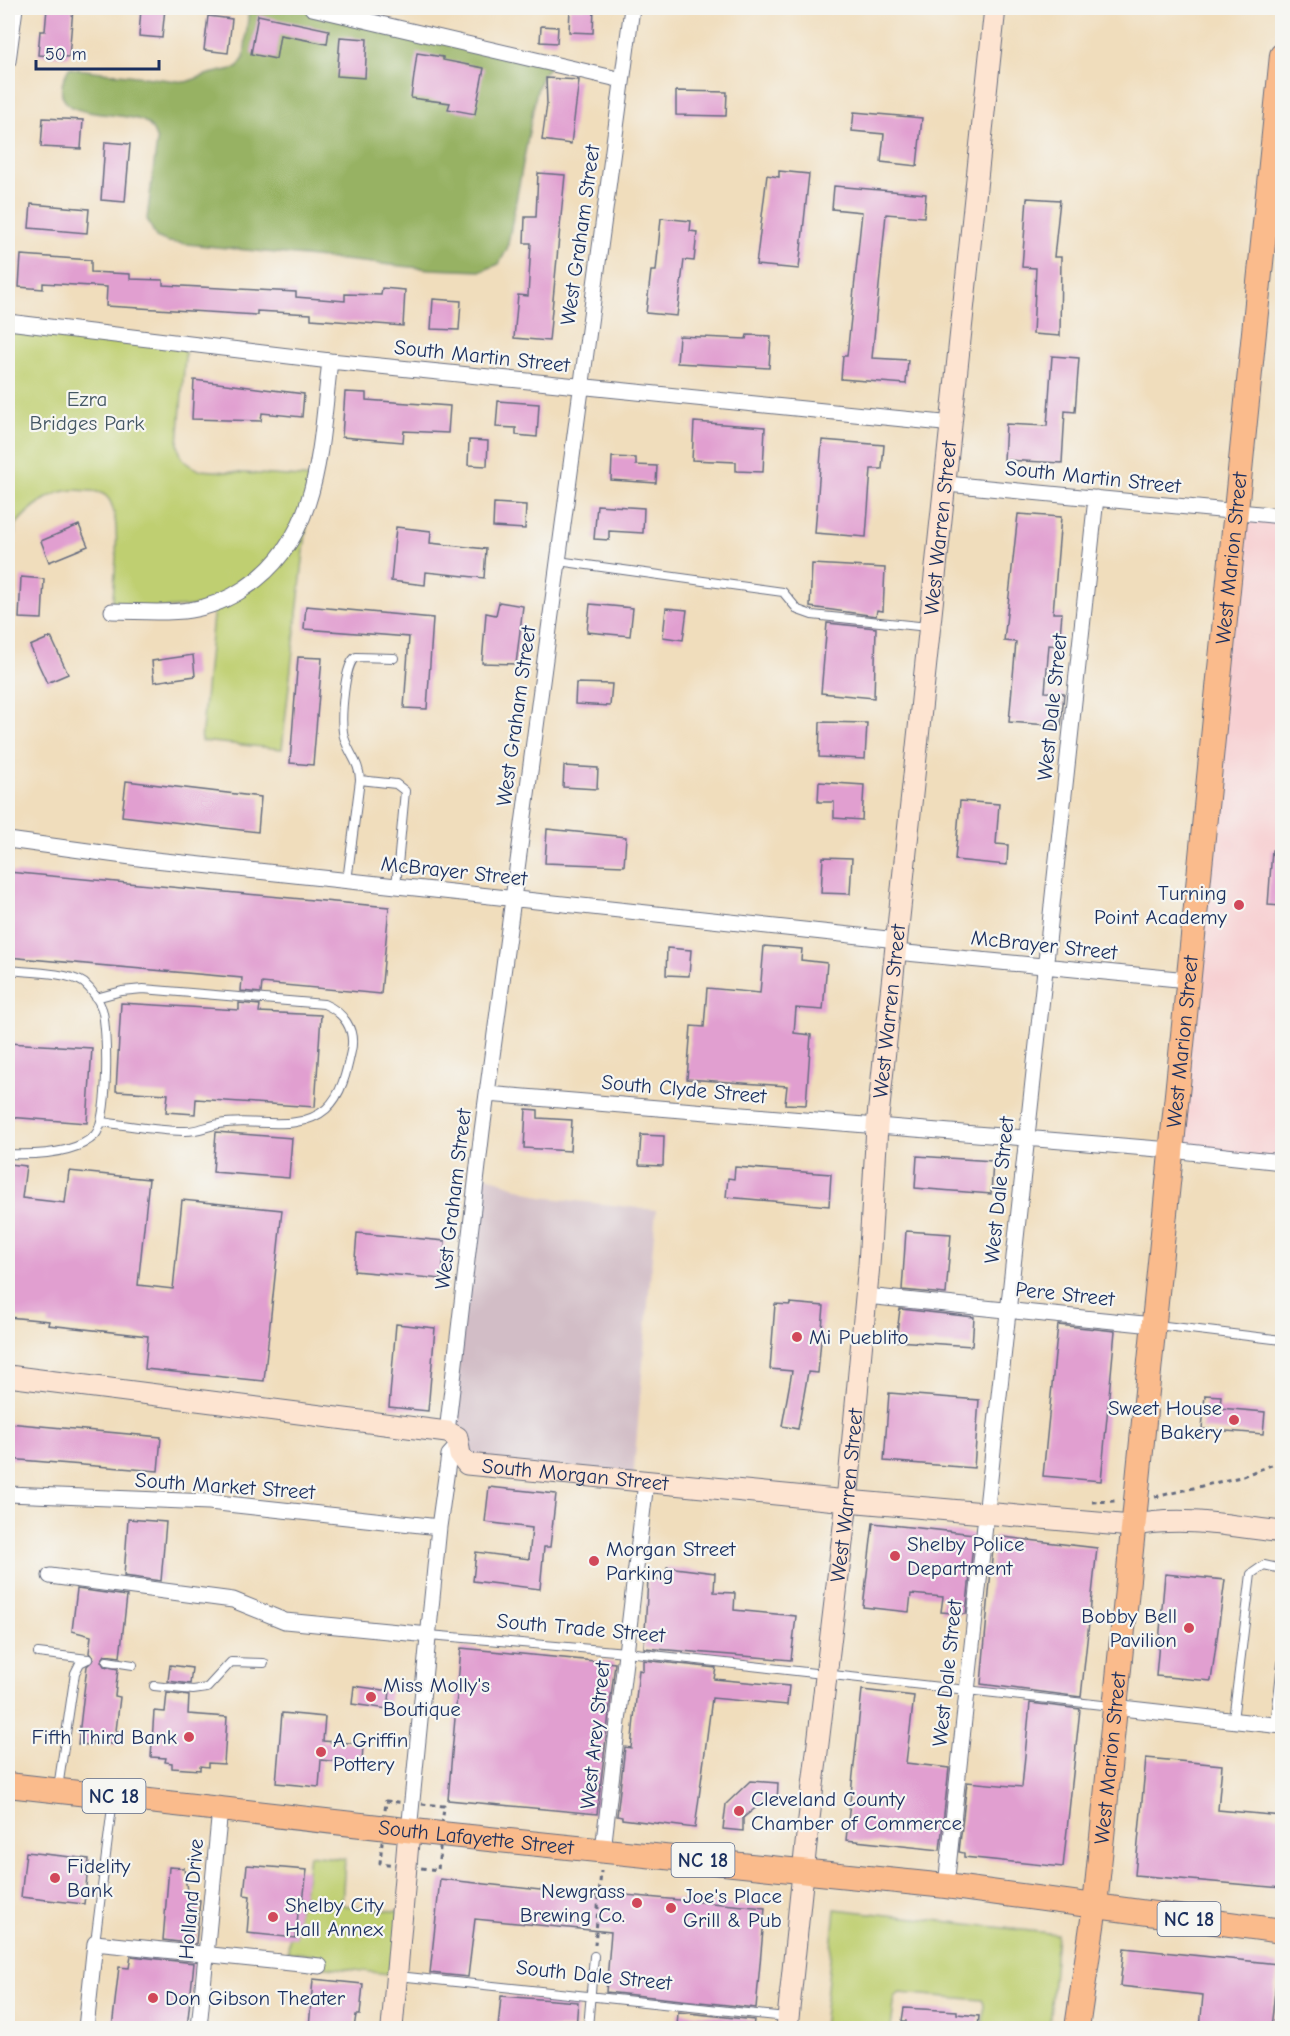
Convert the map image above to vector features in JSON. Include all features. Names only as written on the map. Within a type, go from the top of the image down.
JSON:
[{"type":"main road","name":"West Warren Street","points":[[787,2023],[825,1675],[847,1502],[866,1296],[877,1126],[947,484],[995,8]]},
{"type":"main road","name":"West Marion Street","points":[[1077,2028],[1095,1906],[1113,1707],[1282,55]]},
{"type":"main road","points":[[8,1376],[453,1438]]},
{"type":"main road","name":"South Morgan Street","points":[[453,1438],[460,1455],[467,1464],[847,1502],[1132,1526],[1158,1520],[1180,1520],[1282,1532]]},
{"type":"main road","name":"South Lafayette Street","points":[[8,1785],[409,1831],[946,1886]]},
{"type":"main road","points":[[392,2028],[409,1831]]},
{"type":"main road","name":"NC 18","points":[[946,1886],[1282,1931]]},
{"type":"street","points":[[8,61],[15,8]]},
{"type":"street","points":[[312,8],[622,80]]},
{"type":"street","name":"West Graham Street","points":[[409,1831],[439,1527],[453,1438],[487,1094],[632,8]]},
{"type":"street","name":"South Martin Street","points":[[8,322],[330,362],[953,424]]},
{"type":"street","points":[[112,610],[190,610],[214,604],[260,579],[283,555],[297,534],[309,506],[315,478],[330,362]]},
{"type":"street","name":"South Martin Street","points":[[947,484],[1282,516]]},
{"type":"street","name":"West Dale Street","points":[[946,1886],[1095,498]]},
{"type":"street","name":"McBrayer Street","points":[[8,840],[146,859],[513,898],[1045,966],[1188,980]]},
{"type":"street","name":"South Clyde Street","points":[[487,1094],[1171,1150],[1282,1162]]},
{"type":"street","name":"Pere Street","points":[[866,1296],[1153,1324]]},
{"type":"street","name":"West Arey Street","points":[[603,1850],[645,1482]]},
{"type":"street","name":"South Market Street","points":[[8,1494],[209,1502],[439,1527]]},
{"type":"street","name":"South Trade Street","points":[[50,1576],[233,1600],[285,1621],[429,1635]]},
{"type":"street","points":[[1113,1707],[1279,1726]]},
{"type":"street","name":"Holland Drive","points":[[199,2028],[220,1809]]},
{"type":"street","points":[[86,2028],[95,1943],[320,1966]]},
{"type":"lane","points":[[558,561],[783,592],[798,610],[812,615],[931,627]]},
{"type":"lane","points":[[348,881],[360,770],[343,733],[348,665],[356,657],[394,658]]},
{"type":"lane","points":[[360,780],[396,784],[405,791],[396,886]]},
{"type":"lane","points":[[8,970],[69,977],[82,982],[102,1008],[105,1036],[101,1122],[96,1134],[80,1146],[25,1154],[8,1154]]},
{"type":"lane","points":[[96,998],[122,991],[143,990],[324,1004],[340,1011],[350,1029],[352,1044],[346,1075],[333,1100],[325,1110],[299,1121],[274,1124],[218,1124],[201,1130],[184,1131],[101,1122]]},
{"type":"lane","points":[[1153,1324],[1282,1340]]},
{"type":"lane","points":[[1233,1720],[1251,1574],[1264,1565],[1282,1569]]},
{"type":"lane","points":[[8,1599],[8,1632]]},
{"type":"lane","name":"South Trade Street","points":[[429,1635],[626,1652],[1113,1707]]},
{"type":"lane","points":[[39,1653],[88,1659],[80,1664],[75,1673],[58,1790]]},
{"type":"lane","points":[[107,1661],[133,1665]]},
{"type":"lane","points":[[154,1686],[200,1690],[216,1681],[231,1662],[264,1663]]},
{"type":"lane","points":[[1279,1726],[1282,1663]]},
{"type":"lane","points":[[95,1943],[113,1796]]},
{"type":"lane","points":[[588,2028],[594,1956]]},
{"type":"lane","name":"South Dale Street","points":[[397,1976],[591,1995],[787,2023]]},
{"type":"path","points":[[1135,1500],[1179,1493],[1240,1478],[1282,1461]]},
{"type":"path","points":[[594,1956],[603,1850]]},
{"type":"shaded area","name":"Turning Point Academy","points":[[1236,512],[1282,516],[1282,1162],[1171,1150]]},
{"type":"shaded area","points":[[477,1172],[541,1197],[656,1210],[633,1481],[467,1464],[452,1433]]},
{"type":"green space","points":[[249,8],[312,8],[553,64],[542,75],[536,94],[507,249],[499,264],[482,271],[430,269],[168,242],[156,237],[147,219],[157,141],[153,130],[145,122],[133,118],[86,112],[72,107],[64,99],[62,86],[69,68],[186,82],[237,68],[244,58]]},
{"type":"green space","name":"Ezra Bridges Park","points":[[8,322],[186,344],[178,444],[184,460],[199,470],[315,478],[309,506],[282,749],[201,741],[214,605],[112,611],[116,551],[115,519],[112,506],[107,497],[101,493],[76,490],[50,496],[27,513],[15,526],[8,635]]},
{"type":"green space","points":[[309,1855],[345,1859],[342,1905],[402,1912],[397,1975],[320,1966],[320,1959],[316,1955],[288,1952],[289,1937],[296,1937],[299,1901],[303,1901]]},
{"type":"green space","points":[[835,1909],[1057,1934],[1049,2028],[983,2028],[984,2004],[982,2000],[900,1993],[895,1996],[891,2028],[823,2028]]},
{"type":"building","points":[[47,8],[73,8],[69,57],[38,55],[40,31],[45,31]]},
{"type":"building","points":[[141,8],[165,8],[162,38],[139,36]]},
{"type":"building","points":[[570,8],[594,8],[593,33],[569,32]]},
{"type":"building","points":[[258,15],[329,30],[327,44],[280,35],[276,59],[251,54]]},
{"type":"building","points":[[208,16],[232,19],[228,53],[204,50]]},
{"type":"building","points":[[541,26],[558,27],[557,43],[540,42]]},
{"type":"building","points":[[340,37],[367,39],[365,78],[337,76]]},
{"type":"building","points":[[417,53],[484,68],[475,114],[448,109],[450,103],[411,98]]},
{"type":"building","points":[[546,78],[579,80],[571,144],[542,140],[547,104]]},
{"type":"building","points":[[676,91],[727,92],[726,116],[676,115]]},
{"type":"building","points":[[854,112],[922,118],[917,166],[881,162],[884,134],[852,131]]},
{"type":"building","points":[[43,118],[83,120],[81,149],[41,147]]},
{"type":"building","points":[[105,142],[130,144],[125,202],[101,200]]},
{"type":"building","points":[[779,171],[809,174],[799,269],[756,265],[767,175],[779,177]]},
{"type":"building","points":[[538,173],[565,175],[549,341],[514,338],[518,295],[528,296],[531,243],[524,243],[525,217],[536,217]]},
{"type":"building","points":[[834,186],[926,194],[924,217],[886,214],[872,358],[908,360],[906,384],[841,379],[843,356],[847,356],[862,212],[832,209]]},
{"type":"building","points":[[1027,198],[1060,200],[1054,257],[1061,257],[1060,336],[1033,334],[1036,268],[1022,267]]},
{"type":"building","points":[[31,204],[89,209],[87,233],[29,228]]},
{"type":"building","points":[[661,218],[691,221],[690,231],[697,232],[694,261],[684,260],[677,316],[646,313],[651,271],[656,271]]},
{"type":"building","points":[[21,255],[91,260],[91,272],[130,274],[130,279],[163,280],[163,285],[296,292],[296,297],[345,301],[345,294],[381,295],[382,288],[405,290],[403,326],[311,319],[311,314],[257,311],[257,315],[106,306],[107,287],[43,283],[43,289],[19,287]]},
{"type":"building","points":[[433,299],[461,301],[459,330],[431,329]]},
{"type":"building","points":[[747,335],[771,336],[769,368],[677,363],[679,336],[746,339]]},
{"type":"building","points":[[1052,356],[1079,358],[1075,412],[1065,411],[1062,463],[1004,460],[1006,424],[1047,426]]},
{"type":"building","points":[[194,380],[304,394],[302,417],[262,413],[261,421],[192,419]]},
{"type":"building","points":[[345,392],[366,393],[366,400],[450,406],[448,433],[404,431],[403,442],[342,437]]},
{"type":"building","points":[[498,401],[539,404],[537,437],[516,435],[516,428],[496,427]]},
{"type":"building","points":[[694,422],[765,427],[763,472],[736,471],[736,462],[692,460]]},
{"type":"building","points":[[469,440],[488,441],[487,466],[468,465]]},
{"type":"building","points":[[822,440],[884,445],[882,469],[871,469],[866,537],[815,533]]},
{"type":"building","points":[[612,457],[636,458],[636,465],[657,466],[656,483],[611,480]]},
{"type":"building","points":[[494,503],[526,505],[525,529],[493,527]]},
{"type":"building","points":[[597,505],[644,508],[643,533],[609,531],[609,540],[594,539]]},
{"type":"building","points":[[1018,514],[1061,517],[1053,613],[1062,613],[1059,646],[1049,645],[1045,692],[1064,693],[1061,726],[1009,722],[1016,642],[1004,641]]},
{"type":"building","points":[[79,525],[88,546],[49,562],[41,541]]},
{"type":"building","points":[[396,527],[431,531],[430,543],[486,549],[484,578],[426,572],[425,585],[391,581]]},
{"type":"building","points":[[812,564],[885,568],[883,611],[877,610],[876,616],[810,607]]},
{"type":"building","points":[[21,577],[44,579],[42,619],[19,618]]},
{"type":"building","points":[[499,602],[523,606],[516,664],[482,663],[486,613],[496,615]]},
{"type":"building","points":[[590,604],[633,608],[630,636],[587,632]]},
{"type":"building","points":[[306,606],[433,618],[427,709],[404,708],[409,637],[304,629]]},
{"type":"building","points":[[666,608],[687,610],[683,640],[663,637]]},
{"type":"building","points":[[827,623],[876,628],[874,698],[821,693]]},
{"type":"building","points":[[51,637],[68,674],[47,683],[30,646]]},
{"type":"building","points":[[193,655],[195,676],[154,682],[152,661]]},
{"type":"building","points":[[298,657],[322,658],[313,765],[290,763]]},
{"type":"building","points":[[576,683],[612,684],[610,706],[575,704]]},
{"type":"building","points":[[820,722],[867,723],[865,759],[819,757]]},
{"type":"building","points":[[564,766],[598,768],[597,789],[563,787]]},
{"type":"building","points":[[126,781],[261,797],[258,832],[122,816]]},
{"type":"building","points":[[819,782],[864,785],[862,820],[834,818],[834,802],[818,802]]},
{"type":"building","points":[[960,801],[999,804],[996,844],[1008,845],[1007,865],[955,860]]},
{"type":"building","points":[[547,829],[626,837],[624,866],[545,863]]},
{"type":"building","points":[[1272,850],[1282,850],[1282,906],[1268,905]]},
{"type":"building","points":[[823,857],[852,858],[850,894],[821,893]]},
{"type":"building","points":[[8,872],[389,907],[381,994],[262,983],[261,993],[241,991],[242,978],[8,957]]},
{"type":"building","points":[[764,946],[802,949],[801,960],[827,963],[823,1010],[796,1008],[794,1033],[811,1035],[806,1105],[785,1104],[787,1086],[687,1079],[691,1026],[704,1027],[707,988],[760,993]]},
{"type":"building","points":[[667,948],[691,950],[689,976],[666,975]]},
{"type":"building","points":[[121,1003],[239,1010],[239,1003],[260,1005],[259,1012],[321,1015],[315,1107],[196,1099],[195,1114],[166,1112],[168,1094],[116,1091]]},
{"type":"building","points":[[8,1043],[92,1048],[87,1123],[8,1117]]},
{"type":"building","points":[[526,1109],[538,1110],[538,1118],[572,1120],[570,1151],[524,1148]]},
{"type":"building","points":[[216,1132],[292,1138],[289,1178],[213,1172]]},
{"type":"building","points":[[641,1135],[664,1136],[663,1166],[639,1165]]},
{"type":"building","points":[[917,1156],[993,1161],[991,1194],[915,1188]]},
{"type":"building","points":[[8,1164],[26,1166],[22,1198],[65,1203],[69,1171],[149,1179],[138,1285],[173,1289],[182,1200],[282,1210],[264,1381],[145,1369],[148,1336],[48,1325],[49,1321],[8,1317]]},
{"type":"building","points":[[735,1167],[831,1174],[829,1206],[726,1197],[728,1178],[734,1179]]},
{"type":"building","points":[[906,1231],[951,1234],[946,1294],[902,1290]]},
{"type":"building","points":[[357,1233],[445,1241],[442,1279],[354,1271]]},
{"type":"building","name":"Mi Pueblito","points":[[790,1303],[824,1306],[818,1373],[808,1372],[798,1429],[782,1426],[792,1371],[770,1369],[775,1304],[790,1305]]},
{"type":"building","points":[[900,1309],[974,1317],[972,1346],[896,1341]]},
{"type":"building","points":[[396,1324],[435,1328],[428,1411],[389,1407]]},
{"type":"building","points":[[1058,1325],[1115,1331],[1101,1481],[1043,1476]]},
{"type":"building","points":[[889,1393],[979,1400],[974,1468],[884,1461]]},
{"type":"building","name":"Sweet House Bakery","points":[[1205,1395],[1221,1396],[1220,1408],[1265,1412],[1263,1434],[1202,1429]]},
{"type":"building","points":[[8,1423],[161,1437],[158,1471],[8,1459]]},
{"type":"building","points":[[489,1487],[556,1494],[550,1547],[544,1547],[540,1589],[473,1581],[476,1552],[529,1559],[532,1528],[485,1522]]},
{"type":"building","points":[[128,1519],[166,1522],[161,1581],[124,1576]]},
{"type":"building","points":[[873,1523],[974,1534],[966,1614],[941,1612],[943,1597],[911,1594],[909,1612],[863,1607]]},
{"type":"building","points":[[994,1536],[1097,1548],[1081,1697],[981,1684]]},
{"type":"building","points":[[667,1567],[715,1573],[714,1592],[735,1593],[734,1610],[796,1616],[791,1660],[644,1648],[648,1579],[665,1581]]},
{"type":"building","name":"Bobby Bell Pavilion","points":[[1165,1574],[1225,1580],[1211,1681],[1156,1676]]},
{"type":"building","points":[[77,1589],[127,1596],[120,1657],[105,1655],[101,1661],[104,1666],[118,1669],[115,1696],[120,1697],[116,1731],[122,1732],[120,1745],[92,1742],[91,1745],[78,1744],[87,1666],[94,1659],[89,1653],[91,1636],[72,1631]]},
{"type":"building","points":[[461,1648],[615,1663],[597,1814],[448,1800]]},
{"type":"building","points":[[643,1660],[716,1668],[714,1679],[789,1686],[787,1705],[712,1698],[695,1828],[622,1819],[617,1816],[625,1747],[631,1748],[639,1670],[643,1671]]},
{"type":"building","points":[[170,1665],[192,1668],[190,1684],[168,1681]]},
{"type":"building","name":"Miss Molly's Boutique","points":[[354,1686],[390,1691],[388,1709],[352,1704]]},
{"type":"building","points":[[862,1690],[914,1696],[906,1763],[949,1768],[940,1850],[846,1840]]},
{"type":"building","name":"Fifth Third Bank","points":[[167,1693],[189,1696],[188,1714],[227,1717],[224,1764],[208,1763],[208,1767],[200,1766],[200,1770],[172,1768],[172,1763],[165,1762],[166,1758],[151,1757],[154,1711],[165,1712]]},
{"type":"building","points":[[1030,1703],[1080,1709],[1063,1867],[964,1857],[964,1853],[959,1852],[967,1782],[1022,1787]]},
{"type":"building","name":"A Griffin Pottery","points":[[282,1713],[325,1717],[323,1741],[363,1744],[362,1764],[321,1760],[319,1787],[276,1783]]},
{"type":"building","points":[[1146,1758],[1222,1765],[1218,1810],[1282,1816],[1282,1888],[1135,1875]]},
{"type":"building","name":"Cleveland County Chamber of Commerce","points":[[750,1781],[778,1783],[777,1803],[763,1802],[743,1818],[743,1831],[723,1829],[726,1804]]},
{"type":"building","name":"Fidelity Bank","points":[[26,1852],[89,1859],[84,1904],[21,1897]]},
{"type":"building","name":"Shelby City Hall Annex","points":[[247,1865],[307,1870],[303,1901],[299,1901],[296,1938],[247,1933],[250,1896],[244,1895]]},
{"type":"building","points":[[169,1867],[184,1868],[188,1899],[200,1900],[196,1944],[163,1940]]},
{"type":"building","points":[[440,1879],[614,1898],[615,1894],[765,1908],[756,2008],[606,1992],[611,1932],[475,1919],[468,1977],[430,1973]]},
{"type":"building","points":[[1124,1948],[1278,1964],[1271,2028],[1200,2028],[1203,1995],[1120,1986]]},
{"type":"building","name":"Don Gibson Theater","points":[[131,1956],[194,1963],[187,2028],[112,2028],[119,1967],[129,1968]]},
{"type":"building","points":[[313,1979],[363,1984],[360,2015],[356,2015],[354,2028],[309,2028]]},
{"type":"building","points":[[501,1996],[578,2002],[576,2028],[498,2028]]},
{"type":"building","points":[[904,2008],[957,2011],[957,2014],[979,2016],[978,2028],[906,2028],[906,2021],[902,2021]]},
{"type":"building","points":[[678,2012],[754,2020],[753,2028],[677,2028]]},
{"type":"place","name":"Turning Point Academy","points":[[1239,905]]},
{"type":"place","name":"Mi Pueblito","points":[[797,1337]]},
{"type":"place","name":"Sweet House Bakery","points":[[1234,1420]]},
{"type":"place","name":"Shelby Police Department","points":[[895,1556]]},
{"type":"place","name":"Morgan Street Parking","points":[[594,1561]]},
{"type":"place","name":"Bobby Bell Pavilion","points":[[1189,1628]]},
{"type":"place","name":"Miss Molly's Boutique","points":[[371,1697]]},
{"type":"place","name":"Fifth Third Bank","points":[[189,1737]]},
{"type":"place","name":"A Griffin Pottery","points":[[321,1752]]},
{"type":"place","name":"Cleveland County Chamber of Commerce","points":[[739,1811]]},
{"type":"place","name":"Fidelity Bank","points":[[55,1878]]},
{"type":"place","name":"Newgrass Brewing Co.","points":[[637,1903]]},
{"type":"place","name":"Joe's Place Grill & Pub","points":[[671,1908]]},
{"type":"place","name":"Shelby City Hall Annex","points":[[273,1917]]},
{"type":"place","name":"Don Gibson Theater","points":[[153,1998]]}]
